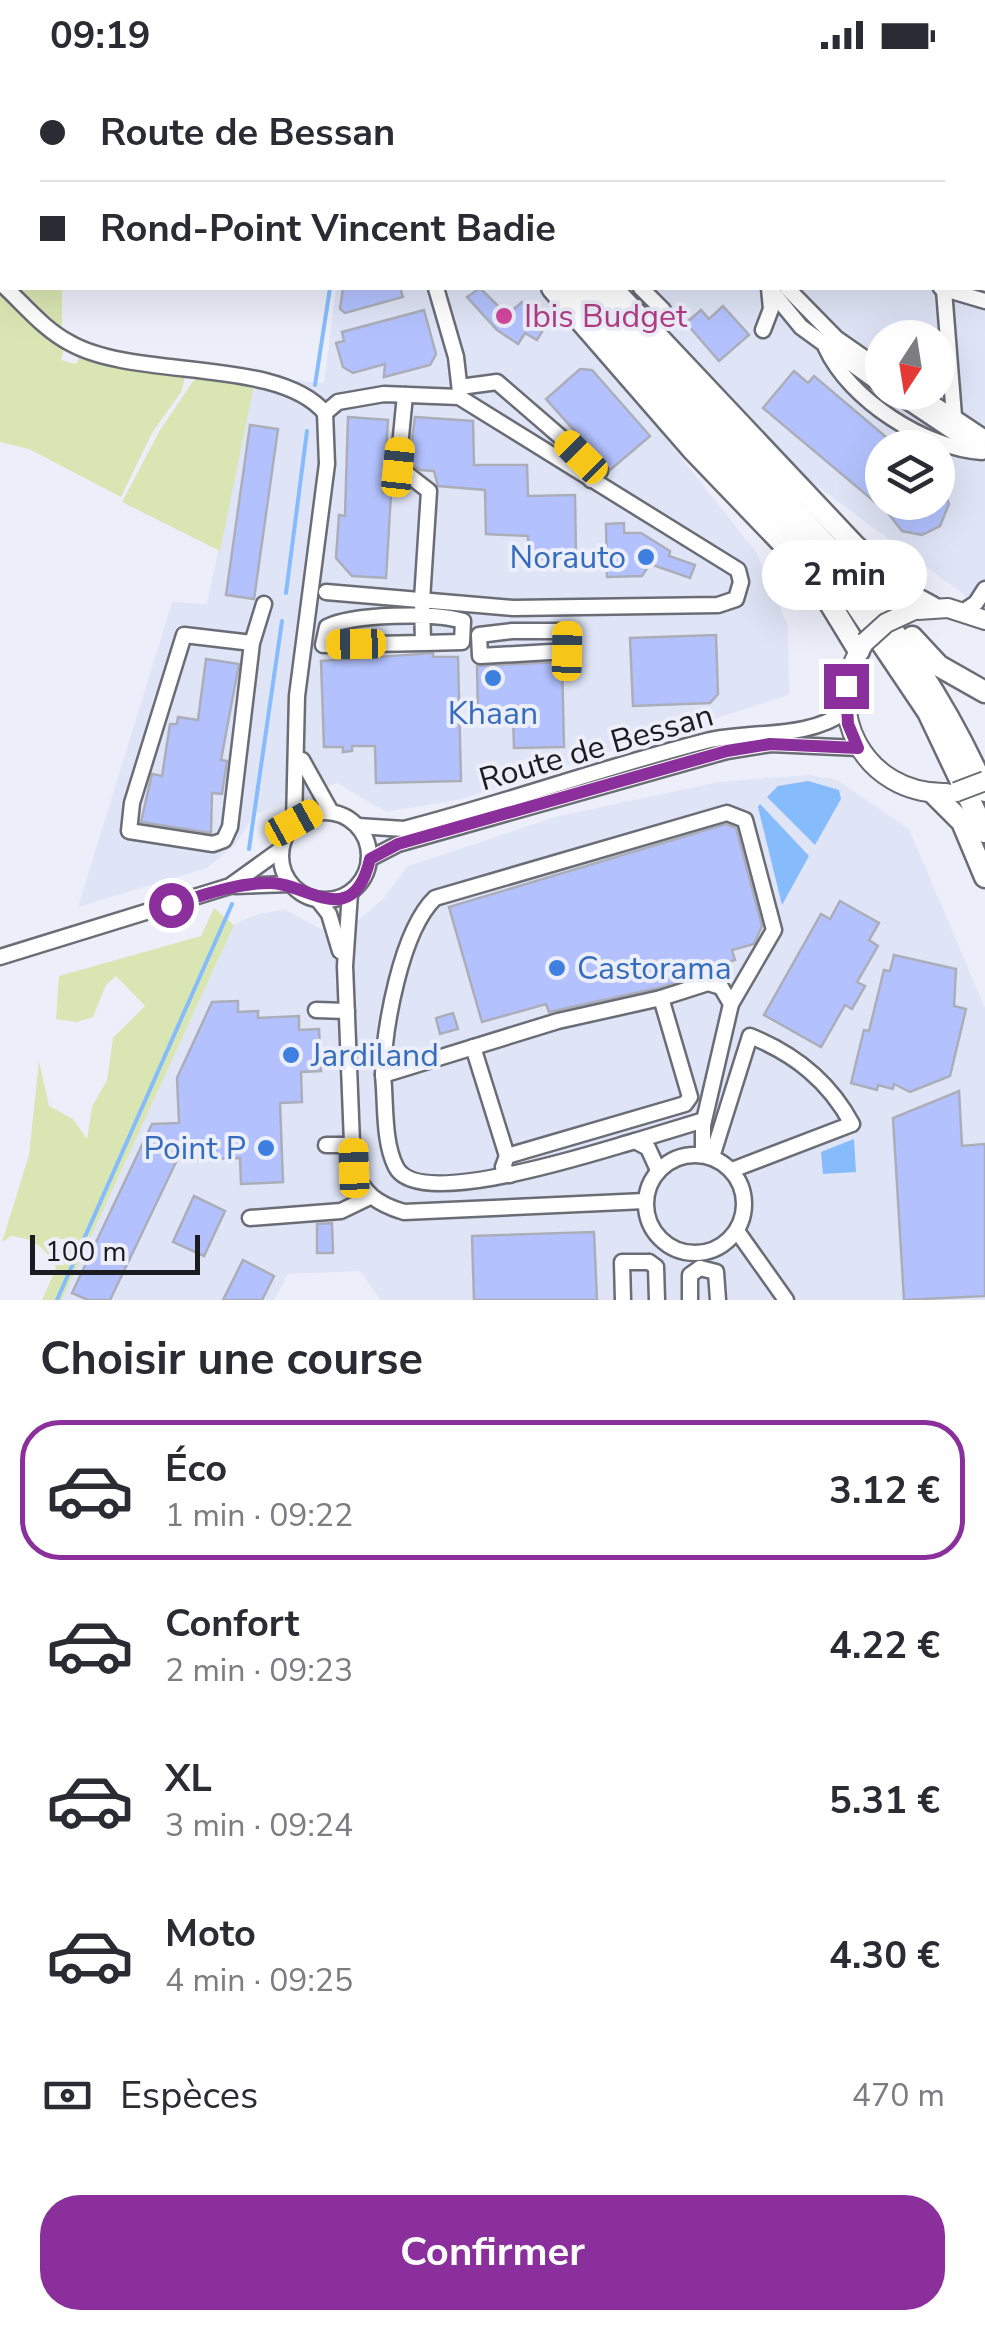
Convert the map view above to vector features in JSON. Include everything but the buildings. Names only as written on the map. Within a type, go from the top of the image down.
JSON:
[{"type":"highway","points":[[554,290],[670,424],[812,574],[862,647]]},
{"type":"highway","points":[[570,290],[854,602],[928,712],[985,832]]},
{"type":"highway","points":[[590,290],[834,554],[880,611],[942,704],[985,791]]},
{"type":"highway","points":[[614,290],[855,546],[922,609]]},
{"type":"highway","points":[[702,414],[838,546],[938,666],[985,692]]},
{"type":"highway","points":[[945,793],[985,877]]},
{"type":"main road","points":[[985,620],[964,611],[922,609],[886,623],[862,647],[846,686],[846,711],[858,748],[896,784],[945,793],[985,781]]},
{"type":"street","points":[[9,290],[44,324],[86,350],[294,387],[325,413],[327,459],[316,574],[326,592]]},
{"type":"street","points":[[308,610],[326,592],[513,608],[718,605],[736,598],[741,582],[738,570],[591,480],[460,392],[436,290]]},
{"type":"street","points":[[643,290],[663,310]]},
{"type":"street","points":[[763,330],[771,309],[769,290]]},
{"type":"street","points":[[771,290],[802,328],[865,374]]},
{"type":"street","points":[[790,290],[836,338],[865,358]]},
{"type":"street","points":[[942,290],[944,320]]},
{"type":"street","points":[[946,290],[985,301]]},
{"type":"street","points":[[826,348],[838,373],[893,416],[952,449],[984,448]]},
{"type":"street","points":[[325,413],[338,402],[460,392],[497,382],[600,471],[591,480]]},
{"type":"street","points":[[405,395],[398,467],[429,491],[423,643]]},
{"type":"street","points":[[922,410],[984,448]]},
{"type":"street","points":[[947,410],[984,448]]},
{"type":"street","points":[[953,410],[954,416]]},
{"type":"street","points":[[230,886],[280,850],[294,823],[296,740],[322,508]]},
{"type":"street","points":[[964,611],[976,604],[985,589]]},
{"type":"street","points":[[252,643],[184,635],[132,803],[129,831],[213,844],[224,840],[230,827],[252,643],[264,604]]},
{"type":"street","points":[[512,631],[513,608]]},
{"type":"street","points":[[342,619],[462,620],[462,642],[423,643],[323,645],[328,627],[342,619]]},
{"type":"street","points":[[512,631],[568,631],[567,651],[480,656],[479,634],[512,631]]},
{"type":"street","name":"Route de Bessan","points":[[358,826],[404,829],[707,741],[772,730],[812,730],[846,711]]},
{"type":"street","points":[[296,740],[306,773],[331,812],[358,826],[370,859],[363,879],[350,893],[318,900]]},
{"type":"street","name":"Route de Bessan","points":[[370,859],[398,844],[727,751],[770,744],[858,748]]},
{"type":"street","points":[[294,823],[312,813],[331,812]]},
{"type":"street","points":[[704,1120],[510,1176],[422,1182],[404,1176],[396,1168],[390,1144],[384,1075],[392,987],[424,909],[436,898],[727,813],[745,820],[774,930],[731,1004],[704,1120],[708,1156]]},
{"type":"street","points":[[280,850],[290,884]]},
{"type":"street","points":[[0,957],[230,886],[290,884],[318,900],[329,914],[345,966]]},
{"type":"street","points":[[350,893],[345,966],[352,1145],[354,1168],[370,1196],[381,1206],[404,1212],[645,1201]]},
{"type":"street","points":[[384,1075],[558,1021],[661,998],[708,982],[721,987],[731,1004]]},
{"type":"street","points":[[507,1156],[686,1104],[690,1097],[661,998]]},
{"type":"street","points":[[316,1010],[346,1011]]},
{"type":"street","points":[[708,1156],[750,1036],[805,1064],[839,1100],[852,1124],[732,1170]]},
{"type":"street","points":[[473,1047],[507,1156],[503,1168],[510,1176]]},
{"type":"street","points":[[635,1141],[648,1148],[658,1170]]},
{"type":"street","points":[[326,1145],[352,1145]]},
{"type":"street","points":[[690,1300],[690,1275],[698,1261],[736,1231],[745,1205],[739,1180],[732,1170],[708,1156],[672,1160],[658,1170],[645,1201],[650,1225],[666,1244],[698,1261],[716,1272],[718,1300]]},
{"type":"street","points":[[250,1218],[340,1211],[370,1196]]},
{"type":"street","points":[[736,1231],[786,1300]]},
{"type":"street","points":[[649,1262],[666,1244]]},
{"type":"street","points":[[623,1300],[622,1262],[649,1262],[656,1268],[657,1300]]},
{"type":"shaded area","points":[[336,290],[540,290],[610,368],[756,552],[788,626],[789,695],[462,799],[386,812],[337,783],[254,815],[236,844],[207,868],[78,907],[172,602],[207,604],[255,377],[324,383]]},
{"type":"shaded area","points":[[612,290],[985,290],[985,610],[813,483]]},
{"type":"shaded area","points":[[808,775],[837,780],[909,829],[985,1008],[985,1300],[381,1300],[360,1271],[288,1274],[274,1300],[62,1300],[234,925],[252,916],[284,909],[321,929],[360,919],[384,898],[408,866],[559,816],[719,782]]},
{"type":"green space","points":[[0,290],[65,345],[61,360],[76,364],[81,354],[186,374],[181,392],[152,433],[121,497],[29,449],[0,442]]},
{"type":"green space","points":[[16,290],[62,290],[62,333]]},
{"type":"green space","points":[[198,374],[254,385],[220,551],[122,502],[160,430]]},
{"type":"green space","points":[[214,908],[234,925],[62,1300],[42,1300],[56,1268],[52,1261],[38,1245],[26,1239],[11,1236],[2,1242],[29,1155],[39,1061],[49,1106],[73,1119],[87,1139],[92,1107],[107,1080],[113,1038],[145,1006],[116,976],[106,985],[93,1017],[77,1022],[56,1019],[59,976],[201,936]]},
{"type":"water","points":[[808,781],[839,790],[841,799],[815,845],[767,797],[778,786]]},
{"type":"water","points":[[760,804],[809,856],[782,905],[758,807]]},
{"type":"water","points":[[854,1139],[856,1172],[823,1174],[821,1152]]},
{"type":"waterway","points":[[315,385],[330,290]]},
{"type":"waterway","points":[[286,593],[307,431]]},
{"type":"waterway","points":[[249,849],[282,621]]},
{"type":"waterway","points":[[57,1300],[232,904]]},
{"type":"place","name":"Ibis Budget","points":[[504,316]]},
{"type":"place","name":"Norauto","points":[[646,557]]},
{"type":"place","name":"Khaan","points":[[493,678]]},
{"type":"place","name":"Castorama","points":[[557,968]]},
{"type":"place","name":"Jardiland","points":[[291,1055]]},
{"type":"place","name":"Point P","points":[[266,1148]]},
{"type":"route","points":[[171,905],[230,886],[269,882],[290,884],[303,895],[318,900],[335,899],[350,893],[363,879],[370,859],[383,850],[640,774],[770,744],[858,748],[848,724],[846,686]]}]
